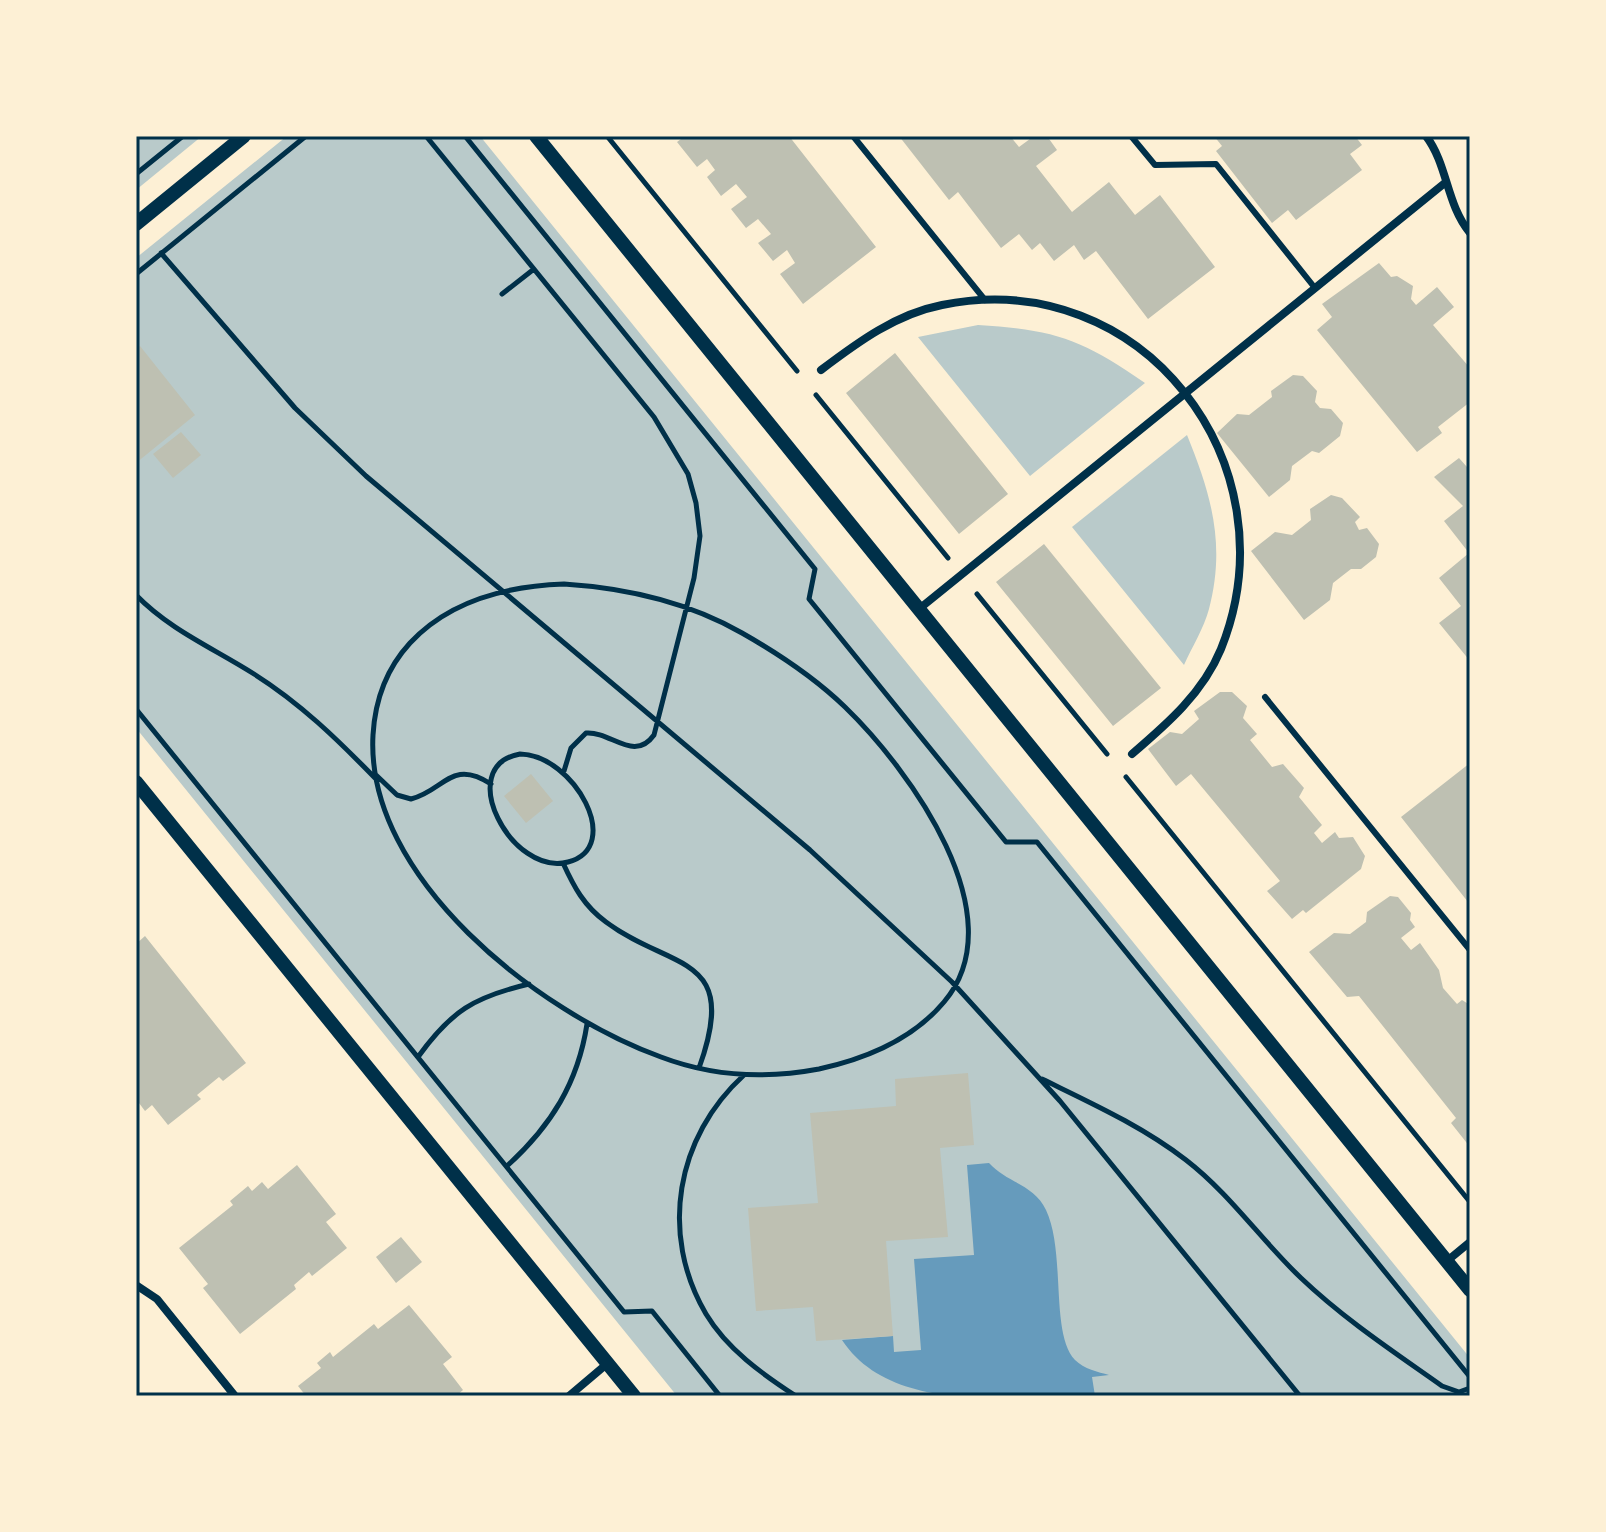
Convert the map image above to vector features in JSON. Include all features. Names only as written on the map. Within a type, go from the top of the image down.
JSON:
[{"type":"street","points":[[136,224],[244,136]]},
{"type":"street","points":[[536,136],[1470,1290]]},
{"type":"street","points":[[1426,136],[1439,159],[1452,205],[1470,233]]},
{"type":"street","points":[[919,609],[1446,182]]},
{"type":"street","points":[[821,370],[877,329],[941,305],[1008,300],[1076,313],[1137,345],[1187,392],[1222,450],[1240,516],[1240,586],[1220,651],[1184,708],[1132,754]]},
{"type":"street","points":[[136,782],[634,1396]]},
{"type":"street","points":[[1447,1261],[1470,1242]]},
{"type":"street","points":[[136,1285],[157,1299],[235,1396]]},
{"type":"street","points":[[569,1396],[608,1363]]},
{"type":"lane","points":[[853,136],[985,300]]},
{"type":"lane","points":[[1131,136],[1155,165],[1216,164],[1315,288]]},
{"type":"lane","points":[[1265,697],[1470,950]]},
{"type":"path","points":[[136,174],[183,136]]},
{"type":"path","points":[[136,274],[306,136]]},
{"type":"path","points":[[426,136],[654,417],[682,460],[696,503],[700,536],[694,578],[684,608],[659,723],[647,744],[636,748],[599,733],[584,734],[571,748],[564,771]]},
{"type":"path","points":[[465,136],[815,569],[809,599],[1006,842],[1037,842],[1470,1377]]},
{"type":"path","points":[[607,136],[804,379]]},
{"type":"path","points":[[161,253],[295,408],[378,487],[810,850],[955,986],[1039,1077],[1300,1396]]},
{"type":"path","points":[[502,294],[534,269]]},
{"type":"path","points":[[814,392],[1111,759]]},
{"type":"path","points":[[541,585],[589,586],[633,592],[684,608],[742,633],[809,676],[847,709],[898,766],[936,826],[961,887],[968,938],[963,969],[955,986],[926,1020],[873,1052],[814,1070],[745,1074],[699,1068],[637,1048],[587,1024],[529,984],[475,938],[429,887],[390,823],[376,777],[373,745],[376,710],[398,658],[439,618],[500,592],[541,585]]},
{"type":"path","points":[[136,595],[176,629],[283,693],[397,795],[411,799],[458,774],[473,775],[491,784]]},
{"type":"path","points":[[136,709],[624,1312],[652,1311],[720,1396]]},
{"type":"path","points":[[520,754],[542,757],[564,771],[584,796],[592,825],[590,840],[582,854],[563,863],[539,859],[512,840],[496,815],[491,784],[500,763],[520,754]]},
{"type":"path","points":[[1121,771],[1470,1202]]},
{"type":"path","points":[[563,863],[577,892],[595,914],[626,936],[685,963],[703,980],[709,998],[708,1028],[699,1068]]},
{"type":"path","points":[[418,1057],[438,1029],[464,1007],[494,991],[529,984]]},
{"type":"path","points":[[507,1166],[538,1138],[562,1103],[579,1065],[587,1024]]},
{"type":"path","points":[[745,1074],[716,1105],[692,1148],[681,1188],[680,1239],[693,1286],[716,1327],[749,1362],[796,1396]]},
{"type":"path","points":[[1039,1077],[1106,1110],[1175,1152],[1212,1182],[1290,1267],[1336,1308],[1442,1386],[1459,1392],[1470,1388]]},
{"type":"shaded area","points":[[136,136],[202,136],[136,190]]},
{"type":"shaded area","points":[[287,136],[480,136],[1470,1358],[1470,1396],[677,1396],[136,728],[136,258]]},
{"type":"shaded area","points":[[978,325],[1028,330],[1067,339],[1103,356],[1145,383],[1030,476],[918,337]]},
{"type":"shaded area","points":[[1187,435],[1209,499],[1216,563],[1207,616],[1184,665],[1072,527]]},
{"type":"water","points":[[989,1163],[1035,1194],[1046,1210],[1052,1227],[1060,1312],[1067,1348],[1083,1366],[1109,1375],[1092,1377],[1095,1396],[993,1398],[923,1391],[892,1381],[864,1364],[842,1340],[893,1336],[894,1352],[921,1350],[914,1259],[974,1255],[967,1165]]},
{"type":"building","points":[[685,136],[789,136],[876,247],[803,304],[780,274],[795,263],[787,250],[773,261],[758,243],[771,234],[758,219],[746,228],[731,209],[747,197],[736,184],[721,196],[707,177],[715,170],[707,159],[697,167],[677,142]]},
{"type":"building","points":[[899,136],[1010,136],[1019,147],[1034,136],[1047,136],[1057,150],[1036,166],[1072,212],[1109,182],[1135,215],[1160,195],[1215,267],[1148,319],[1096,251],[1084,260],[1074,245],[1054,261],[1040,243],[1032,250],[1019,234],[1001,248],[958,192],[949,200]]},
{"type":"building","points":[[1214,136],[1355,136],[1362,145],[1350,154],[1362,170],[1296,220],[1288,210],[1272,223],[1216,151],[1222,146]]},
{"type":"building","points":[[1379,263],[1391,277],[1397,276],[1413,286],[1411,299],[1416,305],[1437,287],[1454,307],[1433,325],[1470,368],[1470,402],[1438,427],[1442,433],[1417,452],[1317,330],[1332,317],[1322,304]]},
{"type":"building","points":[[140,346],[195,415],[136,463],[136,349]]},
{"type":"building","points":[[895,353],[1008,494],[959,534],[846,393]]},
{"type":"building","points":[[1293,375],[1303,376],[1317,391],[1315,402],[1320,408],[1331,409],[1343,423],[1340,436],[1319,453],[1312,451],[1292,466],[1290,480],[1269,497],[1217,433],[1237,414],[1249,415],[1272,397],[1271,391]]},
{"type":"building","points":[[181,432],[201,455],[173,478],[153,454]]},
{"type":"building","points":[[1459,458],[1467,467],[1470,464],[1470,661],[1439,623],[1461,606],[1439,578],[1469,553],[1444,521],[1463,506],[1434,477]]},
{"type":"building","points":[[1331,495],[1342,498],[1360,517],[1355,522],[1359,530],[1367,528],[1379,544],[1376,557],[1361,569],[1351,569],[1333,583],[1330,600],[1304,620],[1251,551],[1275,532],[1292,535],[1311,520],[1310,509]]},
{"type":"building","points":[[1044,544],[1161,688],[1113,726],[996,582]]},
{"type":"building","points":[[1220,692],[1232,692],[1247,706],[1243,718],[1257,734],[1250,740],[1272,767],[1283,764],[1304,788],[1299,797],[1322,825],[1314,833],[1322,843],[1335,832],[1339,838],[1353,837],[1365,856],[1361,869],[1306,913],[1303,910],[1292,919],[1267,891],[1280,881],[1191,774],[1176,786],[1148,749],[1170,732],[1182,734],[1199,719],[1194,711]]},
{"type":"building","points":[[1470,763],[1470,901],[1468,902],[1401,817]]},
{"type":"building","points":[[531,774],[553,801],[526,823],[504,796]]},
{"type":"building","points":[[1390,896],[1398,897],[1411,913],[1410,920],[1415,927],[1401,938],[1411,950],[1420,943],[1439,970],[1443,988],[1457,1004],[1462,1000],[1470,1005],[1470,1147],[1451,1123],[1456,1118],[1359,996],[1347,997],[1309,952],[1334,933],[1350,934],[1366,922],[1367,912]]},
{"type":"building","points":[[145,936],[246,1063],[223,1081],[219,1077],[197,1095],[201,1099],[168,1125],[152,1105],[145,1111],[136,1099],[136,944]]},
{"type":"building","points":[[968,1073],[974,1145],[940,1148],[948,1237],[886,1241],[893,1336],[816,1341],[813,1307],[756,1311],[748,1208],[818,1203],[810,1113],[896,1106],[895,1079]]},
{"type":"building","points":[[297,1165],[336,1214],[326,1222],[347,1248],[312,1276],[309,1272],[294,1285],[296,1289],[240,1334],[203,1288],[208,1284],[179,1248],[233,1205],[230,1201],[248,1186],[252,1191],[262,1182],[268,1189]]},
{"type":"building","points":[[401,1237],[422,1262],[396,1283],[376,1257]]},
{"type":"building","points":[[409,1305],[452,1357],[443,1364],[463,1390],[456,1396],[306,1396],[298,1386],[321,1368],[317,1363],[330,1352],[333,1357],[374,1324],[378,1329]]}]
